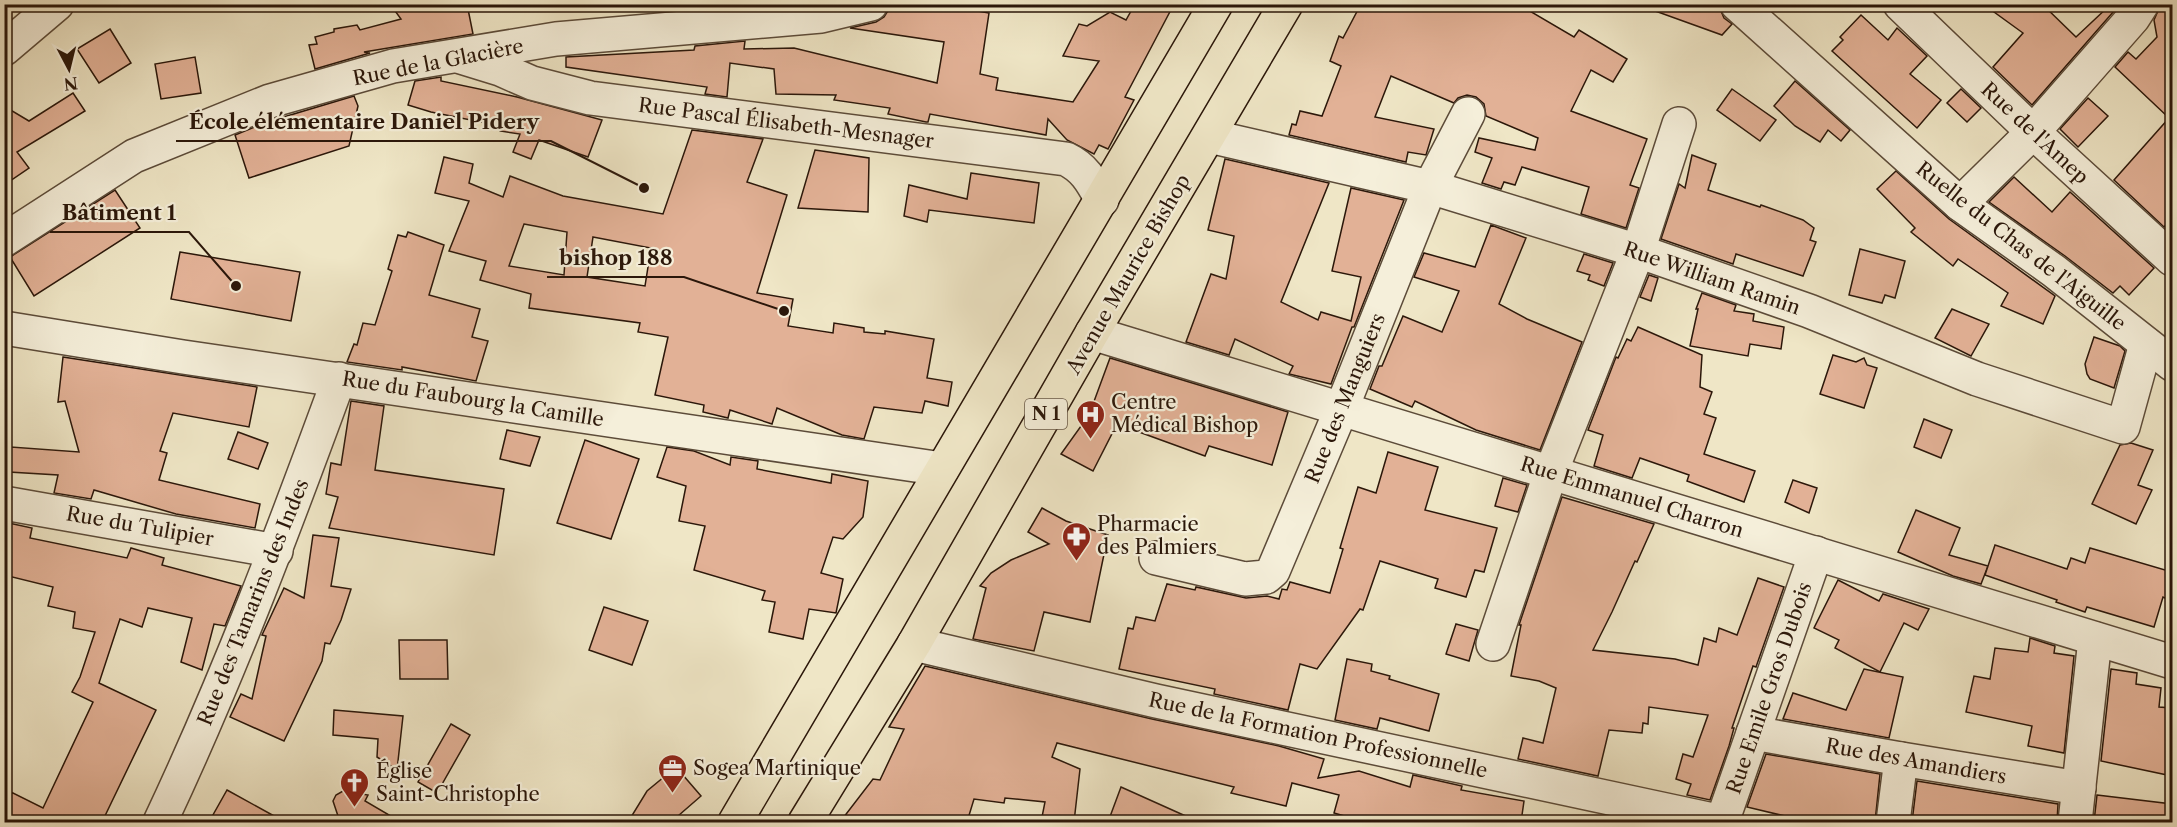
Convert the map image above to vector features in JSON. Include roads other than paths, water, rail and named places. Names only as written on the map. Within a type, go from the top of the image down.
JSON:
[{"type":"main road","points":[[735,822],[1216,4]]},
{"type":"main road","name":"Avenue Maurice Bishop","points":[[805,822],[914,644],[1092,333],[1286,4]]},
{"type":"street","points":[[4,49],[57,4]]},
{"type":"street","name":"Rue de la Glacière","points":[[4,240],[144,151],[270,101],[393,66],[556,39],[745,13],[821,16],[871,4]]},
{"type":"street","name":"Ruelle du Chas de l'Aiguille","points":[[1737,4],[1960,204],[2054,271],[2172,364]]},
{"type":"street","name":"Rue de l'Amep","points":[[1900,4],[2033,132],[2172,259]]},
{"type":"street","points":[[1960,204],[2033,132],[2133,18],[2142,4]]},
{"type":"street","name":"Rue Pascal Élisabeth-Mesnager","points":[[457,56],[500,69],[532,83],[590,98],[1066,159],[1078,165],[1088,175],[1102,200]]},
{"type":"street","name":"Rue des Manguiers","points":[[1156,558],[1245,579],[1266,578],[1273,571],[1341,410],[1430,187],[1468,114]]},
{"type":"street","points":[[1493,644],[1551,472],[1638,251],[1679,124]]},
{"type":"street","name":"Rue William Ramin","points":[[1209,136],[1430,187],[1638,251],[1809,311],[1977,378],[2123,427],[2146,344]]},
{"type":"street","name":"Rue du Faubourg la Camille","points":[[4,328],[183,357],[942,469]]},
{"type":"street","name":"Rue Emmanuel Charron","points":[[1092,333],[2172,662]]},
{"type":"street","name":"Rue des Tamarins des Indes","points":[[160,822],[197,745],[276,551],[339,379]]},
{"type":"street","name":"Rue du Tulipier","points":[[4,503],[276,551]]},
{"type":"street","name":"Rue Emile Gros Dubois","points":[[1722,822],[1816,553]]},
{"type":"street","points":[[2075,822],[2095,639]]},
{"type":"street","name":"Rue de la Formation Professionnelle","points":[[914,644],[1156,701],[1722,822]]},
{"type":"street","name":"Rue des Amandiers","points":[[1753,733],[2079,788]]},
{"type":"street","points":[[1893,822],[1901,759]]},
{"type":"place","name":"École élémentaire Daniel Pidery","points":[[644,188]]},
{"type":"place","name":"Bâtiment 1","points":[[236,286]]},
{"type":"place","name":"bishop 188","points":[[784,311]]},
{"type":"place","name":"Centre Médical Bishop","points":[[1090,440]]},
{"type":"place","name":"Pharmacie des Palmiers","points":[[1076,562]]},
{"type":"place","name":"Sogea Martinique","points":[[672,794]]},
{"type":"place","name":"Église Saint-Christophe","points":[[355,808]]}]
